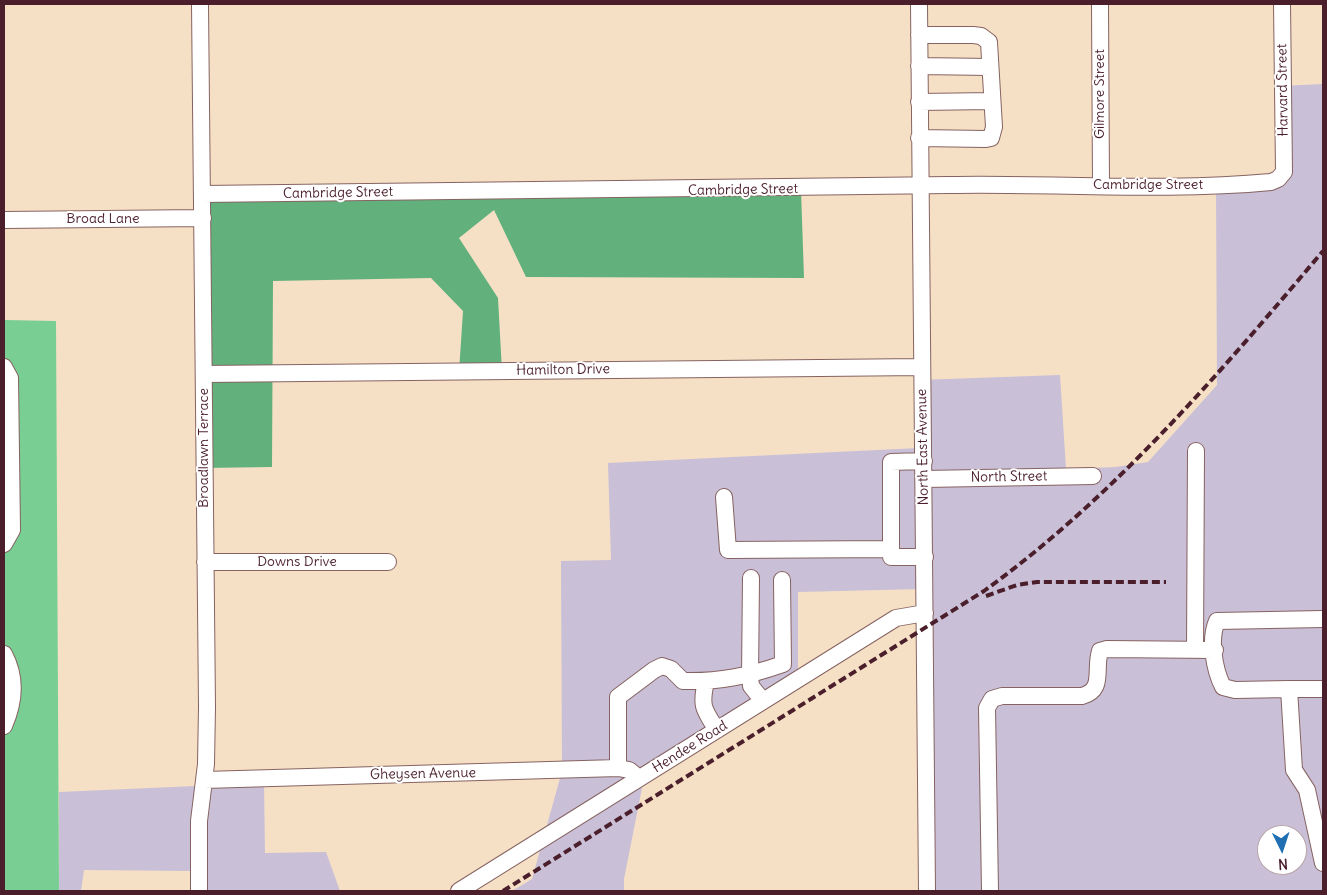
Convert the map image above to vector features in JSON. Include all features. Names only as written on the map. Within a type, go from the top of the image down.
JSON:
[{"type":"street","name":"Broadlawn Terrace","points":[[199,891],[199,821],[204,780],[207,716],[200,4]]},
{"type":"street","name":"North East Avenue","points":[[919,4],[919,186],[924,461],[927,891]]},
{"type":"street","name":"Gilmore Street","points":[[1100,4],[1101,185]]},
{"type":"street","name":"Harvard Street","points":[[1282,4],[1284,159],[1282,176]]},
{"type":"street","points":[[918,35],[973,35],[981,36],[989,42],[994,127],[991,138],[919,138]]},
{"type":"street","points":[[919,66],[990,67]]},
{"type":"street","points":[[919,102],[992,101]]},
{"type":"street","name":"Cambridge Street","points":[[202,194],[633,192],[919,186],[1248,184],[1271,182],[1282,176]]},
{"type":"street","name":"Broad Lane","points":[[4,220],[203,218]]},
{"type":"street","points":[[4,367],[10,378],[7,452],[12,530],[4,544]]},
{"type":"street","name":"Hamilton Drive","points":[[204,374],[922,367]]},
{"type":"street","points":[[1195,650],[1196,451]]},
{"type":"street","points":[[924,461],[892,462],[891,557],[925,557]]},
{"type":"street","name":"North Street","points":[[924,479],[1093,476]]},
{"type":"street","points":[[724,497],[728,550],[891,549]]},
{"type":"street","name":"Downs Drive","points":[[205,562],[388,562]]},
{"type":"street","points":[[751,578],[750,676],[751,686],[762,701]]},
{"type":"street","points":[[618,768],[618,697],[654,670],[662,666],[672,669],[683,681],[706,682],[750,676],[783,664],[782,580]]},
{"type":"street","name":"Hendee Road","points":[[459,891],[896,618],[925,613]]},
{"type":"street","points":[[1323,619],[1228,619],[1217,621],[1213,629],[1217,675],[1223,687],[1235,690],[1323,689]]},
{"type":"street","points":[[990,891],[987,708],[992,699],[1002,696],[1082,696],[1091,694],[1096,688],[1100,651],[1106,649],[1215,650]]},
{"type":"street","points":[[4,654],[14,678],[11,709],[4,726]]},
{"type":"street","points":[[706,682],[702,697],[703,708],[717,730]]},
{"type":"street","points":[[1290,689],[1294,770],[1307,790],[1323,863]]},
{"type":"street","name":"Gheysen Avenue","points":[[204,780],[618,768],[629,770],[639,778]]},
{"type":"shaded area","points":[[1323,84],[1323,891],[926,891],[922,589],[798,592],[798,681],[644,778],[624,879],[624,891],[512,891],[532,879],[562,771],[561,561],[611,560],[608,463],[919,448],[919,380],[1060,375],[1066,469],[1116,467],[1148,462],[1217,385],[1216,185],[1280,182],[1281,86]]},
{"type":"shaded area","points":[[264,783],[265,853],[326,852],[340,891],[195,891],[195,871],[84,870],[81,891],[59,891],[59,792]]},
{"type":"green space","points":[[801,190],[804,278],[526,277],[494,210],[459,238],[498,298],[502,371],[459,372],[463,311],[431,278],[273,281],[272,467],[204,468],[198,196]]},
{"type":"green space","points":[[4,320],[56,321],[59,891],[4,891]]},
{"type":"railway","points":[[503,891],[984,591],[1032,554],[1077,515],[1164,432],[1323,251]]},
{"type":"railway","points":[[986,596],[1017,585],[1037,582],[1166,582]]}]
